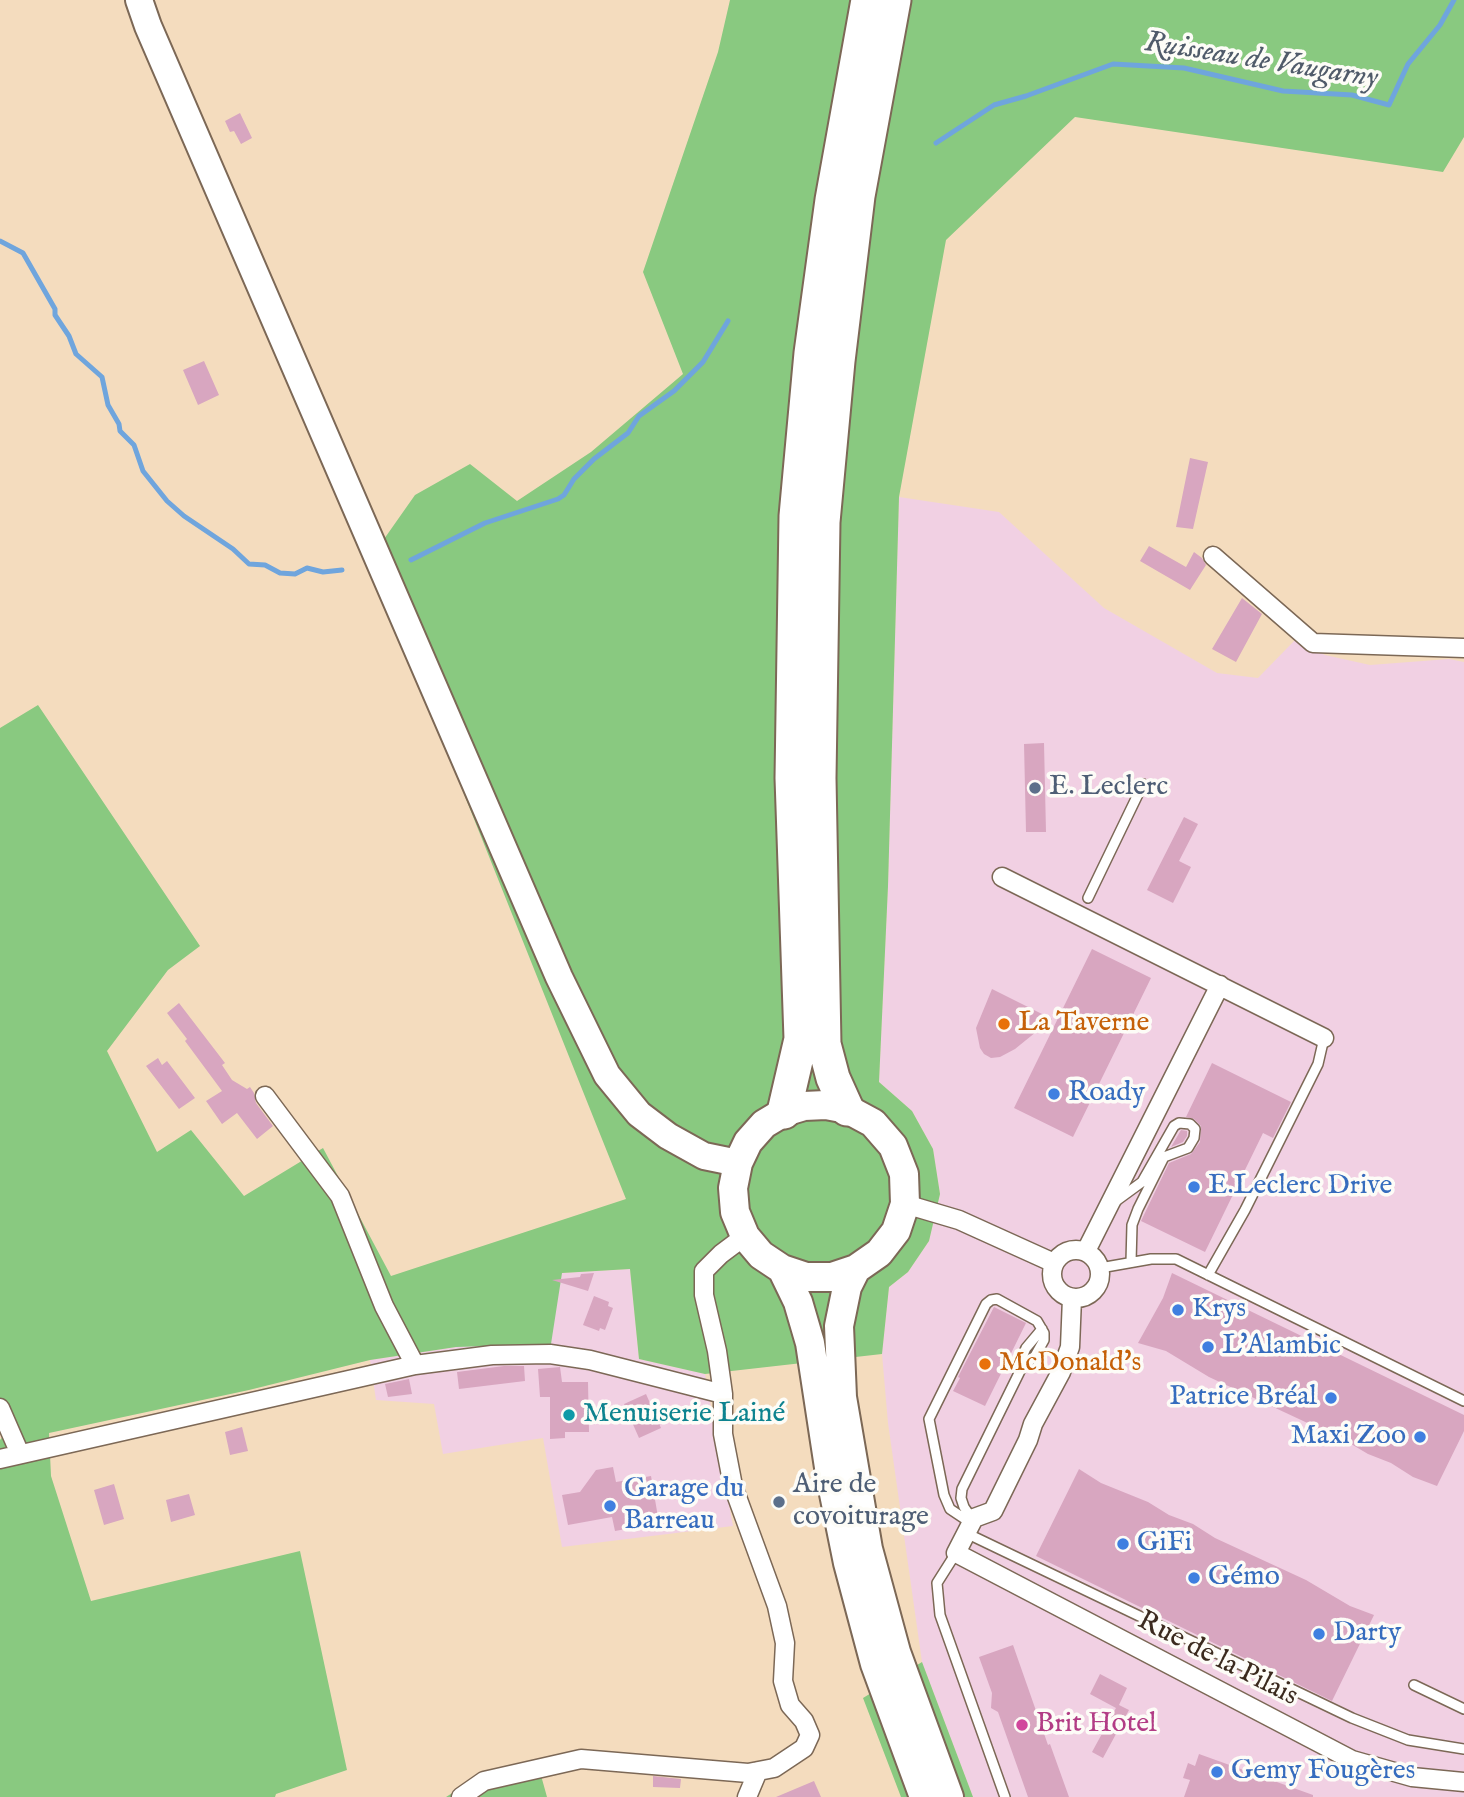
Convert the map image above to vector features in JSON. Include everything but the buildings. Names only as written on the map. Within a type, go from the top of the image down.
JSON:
[{"type":"highway","points":[[784,1112],[801,1039],[792,778],[796,516],[811,353],[832,200],[868,0]]},
{"type":"highway","points":[[847,1109],[833,1078],[824,1044],[819,778],[823,522],[838,361],[858,196],[894,0]]},
{"type":"main road","points":[[139,0],[554,964],[607,1075],[639,1114],[668,1136],[704,1156],[738,1163]]},
{"type":"main road","points":[[804,1105],[847,1109],[873,1123],[893,1146],[904,1174],[905,1204],[896,1231],[879,1253],[856,1269],[832,1277],[806,1277],[782,1269],[761,1255],[745,1236],[734,1200],[733,1188],[738,1163],[748,1142],[756,1133],[784,1112],[804,1105]]},
{"type":"main road","points":[[782,1269],[799,1302],[810,1343],[830,1474],[848,1563],[872,1652],[924,1797]]},
{"type":"main road","points":[[856,1269],[847,1287],[839,1326],[842,1397],[853,1469],[868,1549],[896,1652],[948,1797]]},
{"type":"street","points":[[1213,556],[1313,643],[1464,648]]},
{"type":"street","points":[[1002,877],[1324,1038]]},
{"type":"street","points":[[1086,1251],[1220,985]]},
{"type":"street","points":[[265,1096],[340,1196],[384,1306],[415,1365]]},
{"type":"street","points":[[905,1204],[959,1220],[1055,1263]]},
{"type":"street","points":[[461,1797],[484,1782],[581,1759],[748,1773],[774,1768],[804,1748],[810,1735],[804,1721],[790,1705],[783,1681],[785,1643],[777,1606],[723,1434],[723,1394],[717,1351],[704,1295],[704,1271],[745,1236]]},
{"type":"street","points":[[1072,1250],[1086,1251],[1093,1255],[1100,1268],[1101,1275],[1096,1289],[1085,1297],[1065,1296],[1054,1285],[1052,1278],[1055,1263],[1059,1257],[1072,1250]]},
{"type":"street","points":[[956,1553],[970,1525],[993,1511],[1028,1440],[1033,1424],[1061,1372],[1070,1347],[1072,1298]]},
{"type":"street","points":[[0,1459],[415,1365],[492,1355],[550,1354],[590,1360],[723,1394]]},
{"type":"street","points":[[0,1408],[20,1454]]},
{"type":"street","name":"Rue de la Pilais","points":[[956,1553],[1352,1760],[1412,1777],[1464,1783]]},
{"type":"street","points":[[747,1797],[758,1771]]},
{"type":"lane","points":[[1088,898],[1143,784]]},
{"type":"lane","points":[[1208,1275],[1245,1210],[1318,1064],[1324,1038]]},
{"type":"lane","points":[[1109,1206],[1142,1182],[1174,1126],[1179,1123],[1190,1124],[1195,1129],[1194,1138],[1188,1148],[1164,1157],[1138,1209],[1132,1225],[1132,1262]]},
{"type":"lane","points":[[1100,1268],[1132,1262],[1176,1259],[1464,1401]]},
{"type":"lane","points":[[970,1525],[961,1498],[962,1489],[1022,1367],[1035,1356],[1044,1340],[1037,1321],[997,1299],[986,1304],[929,1414],[929,1427],[944,1495],[950,1509],[970,1525],[1352,1718],[1408,1740],[1464,1749]]},
{"type":"lane","points":[[956,1553],[937,1583],[940,1615],[1005,1797]]},
{"type":"lane","points":[[1414,1685],[1464,1709]]},
{"type":"shaded area","points":[[899,497],[999,512],[1104,608],[1217,673],[1258,678],[1295,640],[1325,655],[1370,665],[1449,659],[1464,662],[1464,1797],[973,1797],[922,1662],[888,1423],[882,1354],[889,1287],[908,1272],[929,1241],[940,1194],[933,1149],[912,1111],[879,1082],[888,886]]},
{"type":"shaded area","points":[[630,1269],[639,1359],[705,1374],[733,1526],[562,1547],[543,1438],[443,1454],[434,1404],[376,1400],[370,1360],[456,1347],[562,1273]]},
{"type":"green space","points":[[730,0],[1464,0],[1464,137],[1443,172],[1075,117],[946,240],[899,497],[888,886],[879,1082],[912,1111],[933,1149],[940,1194],[929,1241],[908,1272],[889,1287],[882,1354],[705,1374],[639,1359],[630,1269],[562,1273],[551,1344],[456,1347],[370,1360],[249,1390],[49,1433],[51,1476],[91,1601],[300,1551],[347,1770],[276,1794],[275,1797],[0,1797],[0,1440],[11,1427],[0,1399],[0,728],[38,705],[200,946],[168,970],[107,1051],[157,1152],[191,1130],[244,1196],[323,1148],[391,1276],[626,1199],[370,559],[415,495],[470,464],[517,501],[591,452],[683,374],[643,272],[718,52]]},
{"type":"green space","points":[[922,1662],[973,1797],[901,1797],[863,1698]]},
{"type":"green space","points":[[537,1761],[547,1797],[446,1797],[482,1774]]},
{"type":"waterway","name":"Ruisseau de Vaugarny","points":[[936,143],[994,105],[1113,64],[1184,68],[1283,91],[1352,95],[1389,105],[1408,64],[1440,25],[1454,0]]},
{"type":"waterway","name":"Ruisseau de Vaugarny","points":[[0,241],[23,253],[55,309],[55,315],[69,336],[76,354],[102,377],[108,405],[120,431],[134,445],[143,471],[167,501],[184,516],[233,549],[249,564],[265,565],[280,573],[295,574],[307,568],[323,572],[342,570]]},
{"type":"waterway","name":"Ruisseau de Vaugarny","points":[[411,560],[485,523],[564,495],[574,479],[594,459],[628,433],[639,416],[674,391],[703,362],[728,321]]},
{"type":"place","name":"E. Leclerc","points":[[1035,788]]},
{"type":"place","name":"La Taverne","points":[[1004,1024]]},
{"type":"place","name":"Roady","points":[[1054,1094]]},
{"type":"place","name":"E.Leclerc Drive","points":[[1194,1187]]},
{"type":"place","name":"Krys","points":[[1178,1310]]},
{"type":"place","name":"L'Alambic","points":[[1208,1347]]},
{"type":"place","name":"McDonald's","points":[[985,1364]]},
{"type":"place","name":"Patrice Bréal","points":[[1331,1398]]},
{"type":"place","name":"Menuiserie Lainé","points":[[569,1415]]},
{"type":"place","name":"Maxi Zoo","points":[[1420,1437]]},
{"type":"place","name":"Aire de covoiturage","points":[[779,1502]]},
{"type":"place","name":"Garage du Barreau","points":[[610,1506]]},
{"type":"place","name":"GiFi","points":[[1123,1544]]},
{"type":"place","name":"Gémo","points":[[1194,1578]]},
{"type":"place","name":"Darty","points":[[1319,1634]]},
{"type":"place","name":"Brit Hotel","points":[[1022,1725]]},
{"type":"place","name":"Gemy Fougères","points":[[1217,1772]]}]
